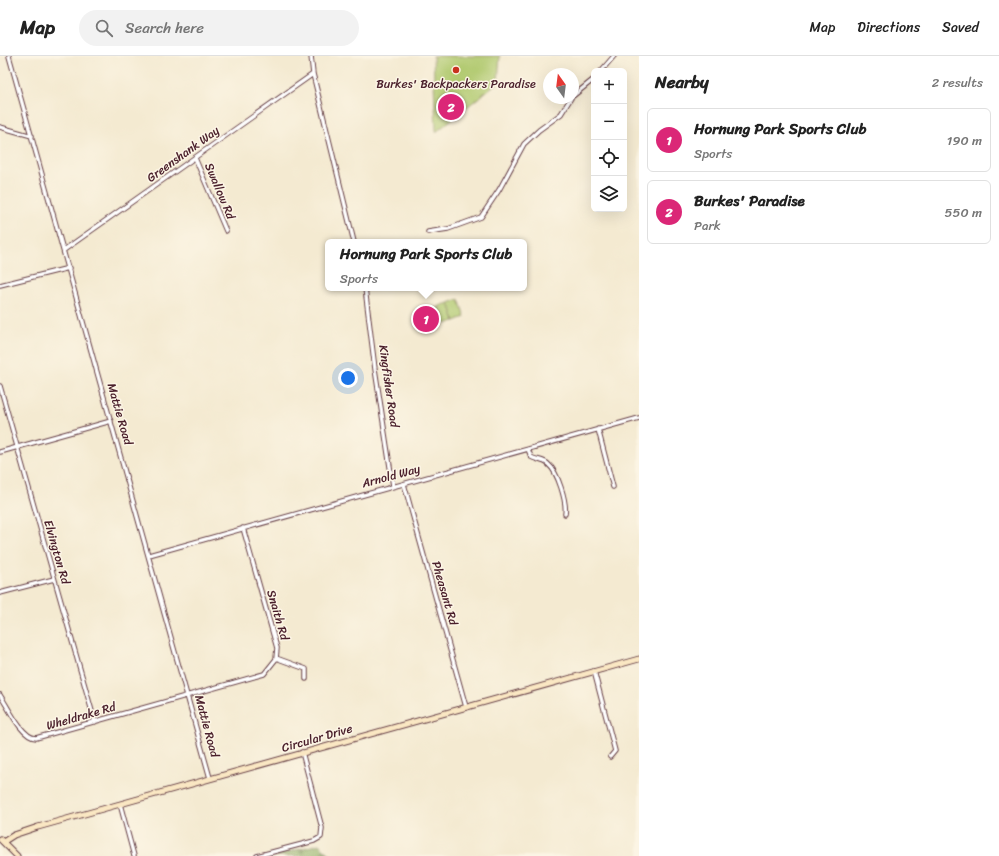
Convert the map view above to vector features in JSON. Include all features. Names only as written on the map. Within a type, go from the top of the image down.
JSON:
[{"type":"street","name":"Mattie Road","points":[[9,56],[210,778]]},
{"type":"street","points":[[311,56],[313,74],[353,239]]},
{"type":"street","points":[[604,68],[614,56]]},
{"type":"street","name":"Greenshank Way","points":[[64,250],[313,74]]},
{"type":"street","points":[[579,91],[591,81]]},
{"type":"street","points":[[428,232],[448,229],[481,217],[499,190],[524,144],[539,130],[558,117],[567,104]]},
{"type":"street","points":[[0,127],[32,136]]},
{"type":"street","name":"Swallow Rd","points":[[195,158],[226,231]]},
{"type":"street","points":[[0,285],[69,268]]},
{"type":"street","name":"Kingfisher Road","points":[[366,291],[375,369],[393,486]]},
{"type":"street","name":"Elvington Rd","points":[[0,386],[95,722]]},
{"type":"street","name":"Arnold Way","points":[[149,555],[639,418]]},
{"type":"street","points":[[0,452],[111,421]]},
{"type":"street","points":[[598,429],[613,487]]},
{"type":"street","points":[[528,449],[531,457],[546,462],[556,474],[566,508],[565,514]]},
{"type":"street","name":"Pheasant Rd","points":[[404,484],[466,707]]},
{"type":"street","name":"Snaith Rd","points":[[188,696],[261,676],[269,670],[276,658],[277,648],[243,528]]},
{"type":"street","points":[[0,593],[54,579]]},
{"type":"street","points":[[276,658],[306,669],[306,679]]},
{"type":"street","name":"Circular Drive","points":[[2,840],[27,830],[210,778],[639,659]]},
{"type":"street","points":[[594,671],[615,751],[610,757]]},
{"type":"street","name":"Wheldrake Rd","points":[[0,695],[24,733],[30,738],[41,737],[188,696]]},
{"type":"street","points":[[257,856],[314,841],[321,837],[322,828],[302,752]]},
{"type":"street","points":[[120,804],[134,856]]},
{"type":"street","points":[[2,840],[17,856]]},
{"type":"green space","points":[[433,56],[500,56],[498,82],[436,132]]},
{"type":"green space","points":[[459,299],[465,317],[455,321],[449,303]]},
{"type":"green space","points":[[449,303],[455,321],[445,324],[439,306]]},
{"type":"green space","points":[[438,307],[444,324],[434,328],[428,310]]},
{"type":"green space","points":[[319,844],[332,856],[273,856]]},
{"type":"place","name":"Burkes' Backpackers Paradise","points":[[456,70]]},
{"type":"place","name":"Burkes' Paradise","points":[[451,107]]},
{"type":"place","name":"Hornung Park Sports Club","points":[[426,319]]}]
